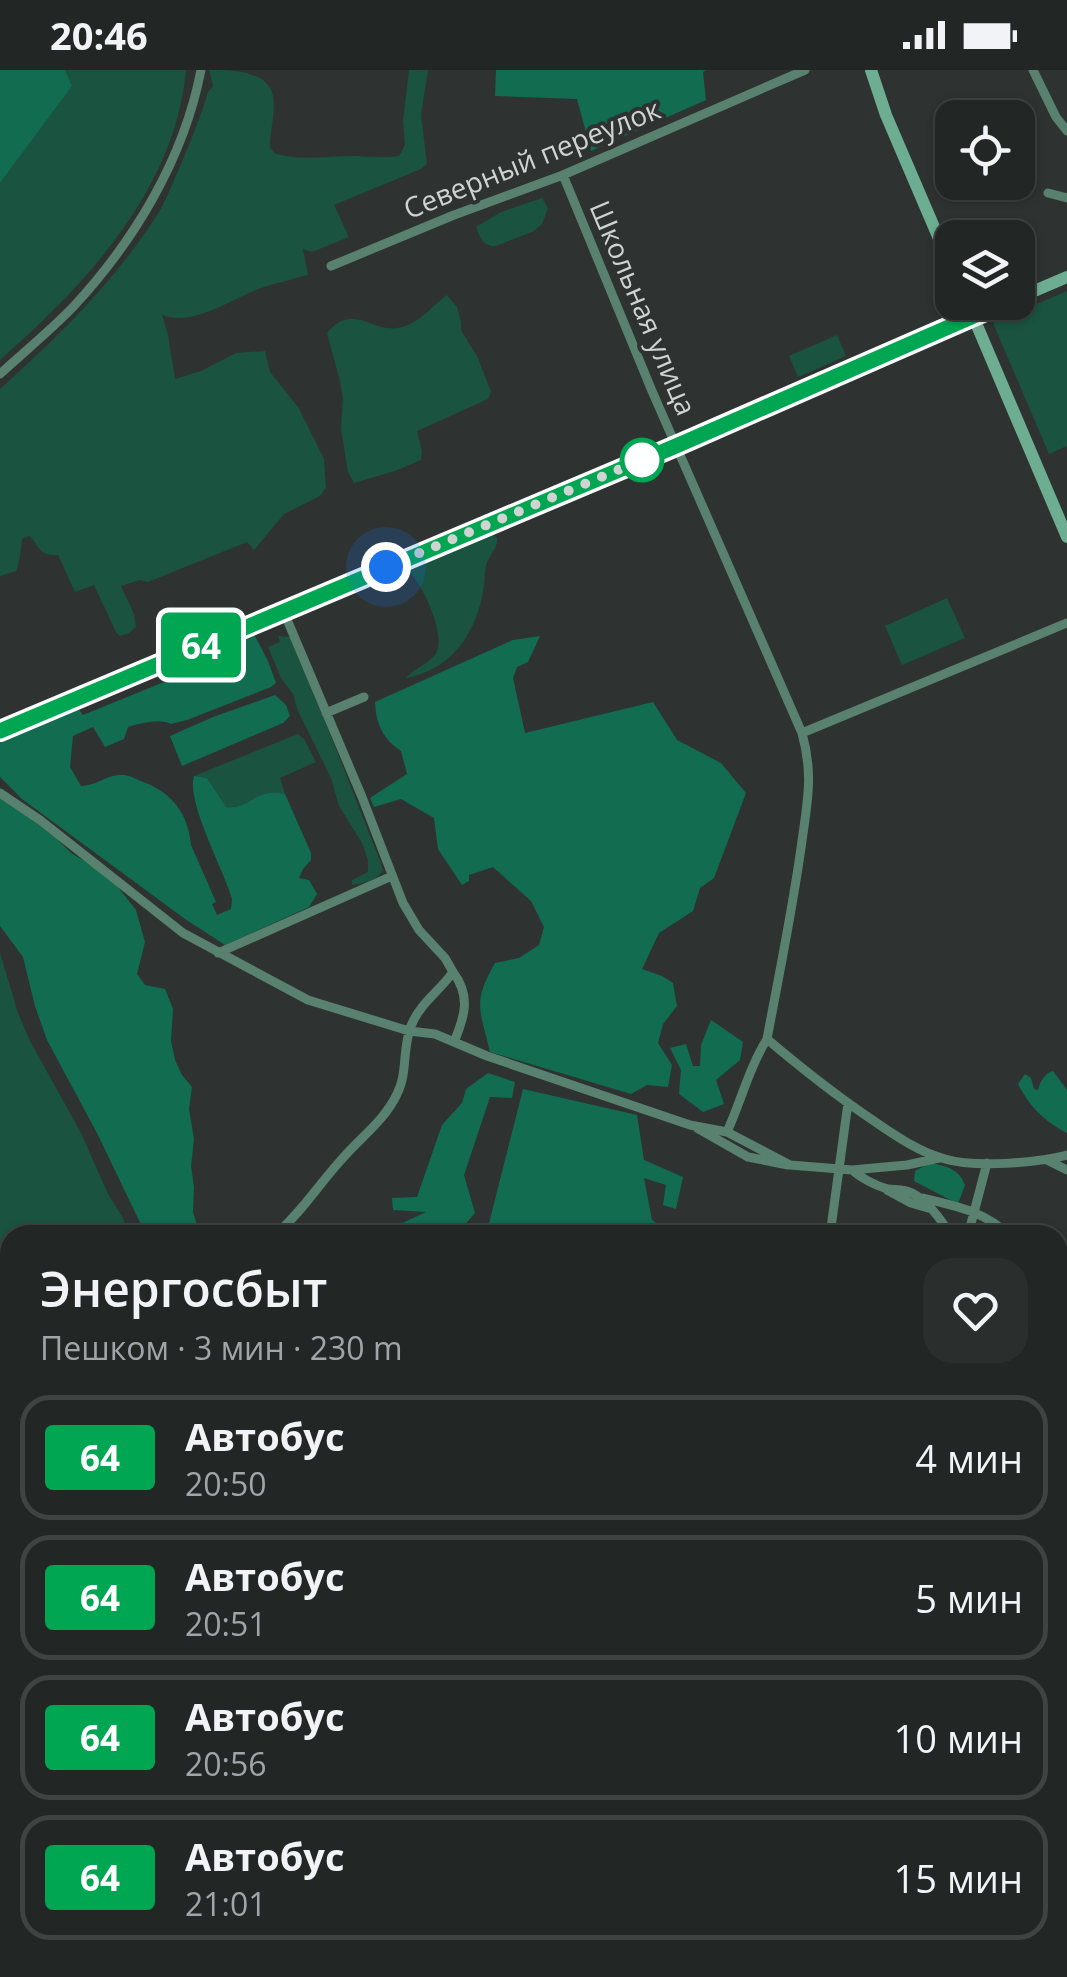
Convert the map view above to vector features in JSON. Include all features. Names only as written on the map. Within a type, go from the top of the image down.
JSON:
[{"type":"main road","points":[[870,70],[935,229]]},
{"type":"main road","points":[[1035,291],[1067,277]]},
{"type":"main road","points":[[0,731],[964,320]]},
{"type":"main road","points":[[975,320],[1067,536]]},
{"type":"street","points":[[0,374],[73,307],[119,252],[158,190],[195,103],[201,70]]},
{"type":"street","name":"Северный переулок","points":[[330,266],[563,175],[805,70]]},
{"type":"street","points":[[1033,70],[1067,131]]},
{"type":"street","name":"Школьная улица","points":[[563,175],[802,733],[809,758],[810,784],[791,912],[766,1039],[727,1132]]},
{"type":"street","points":[[1048,194],[1067,198]]},
{"type":"street","points":[[283,610],[392,876],[419,930],[460,980],[466,1014],[454,1042]]},
{"type":"street","points":[[802,733],[1067,622]]},
{"type":"street","points":[[326,713],[364,697]]},
{"type":"street","points":[[0,792],[182,933],[308,1000],[408,1031],[436,1034],[487,1056],[690,1124],[727,1132],[790,1165]]},
{"type":"street","points":[[218,953],[392,876]]},
{"type":"street","points":[[287,1225],[396,1099],[404,1080],[408,1031],[426,1000],[453,972]]},
{"type":"street","points":[[766,1039],[897,1137],[939,1158],[957,1163],[987,1163],[1067,1155]]},
{"type":"street","points":[[831,1225],[848,1103]]},
{"type":"street","points":[[690,1124],[748,1157],[774,1164],[852,1170],[939,1158]]},
{"type":"street","points":[[1046,1160],[1067,1170]]},
{"type":"street","points":[[970,1225],[987,1163]]},
{"type":"street","points":[[852,1170],[911,1203],[930,1209]]},
{"type":"street","points":[[886,1188],[908,1190],[942,1225]]},
{"type":"street","points":[[920,1198],[974,1211],[998,1225]]},
{"type":"green space","points":[[0,70],[65,70],[72,86],[0,183]]},
{"type":"green space","points":[[65,70],[186,70],[178,114],[164,155],[121,232],[64,300],[0,360],[0,183],[71,86]]},
{"type":"green space","points":[[209,70],[247,73],[264,81],[274,102],[270,147],[274,153],[305,158],[399,156],[405,145],[403,121],[409,70],[428,70],[421,115],[427,164],[334,205],[349,237],[312,252],[303,249],[308,275],[261,288],[199,315],[162,315],[175,379],[236,353],[265,351],[270,372],[298,407],[324,459],[326,488],[320,496],[284,514],[254,550],[247,542],[148,582],[140,580],[121,586],[136,627],[120,636],[94,585],[75,592],[58,555],[43,552],[29,536],[22,539],[16,571],[0,576],[0,389],[86,306],[159,212],[213,86]]},
{"type":"green space","points":[[496,70],[706,70],[706,100],[591,151],[577,99],[495,96]]},
{"type":"green space","points":[[542,198],[548,208],[542,224],[534,231],[496,246],[483,241],[476,227],[501,212]]},
{"type":"green space","points":[[1067,291],[1067,446],[1049,454],[993,323],[1035,320],[1035,305]]},
{"type":"green space","points":[[447,295],[457,307],[461,330],[478,358],[491,392],[488,399],[417,431],[421,460],[354,483],[348,472],[341,429],[340,381],[327,333],[347,319],[385,328],[408,325]]},
{"type":"green space","points":[[837,335],[846,356],[798,377],[789,356]]},
{"type":"green space","points":[[493,535],[497,542],[486,566],[478,612],[465,639],[435,668],[406,678],[435,655],[439,642],[430,607],[406,568]]},
{"type":"green space","points":[[947,598],[965,638],[902,665],[885,626]]},
{"type":"green space","points":[[255,636],[276,683],[271,687],[187,720],[128,727],[124,739],[105,747],[93,727],[73,736],[70,767],[81,786],[124,775],[152,786],[176,805],[216,902],[212,904],[217,915],[231,909],[232,899],[200,819],[194,776],[207,778],[226,807],[266,794],[285,794],[311,853],[311,860],[299,878],[309,880],[317,894],[309,907],[225,945],[22,799],[0,777],[0,736],[68,708],[76,706],[83,715],[164,682],[172,669]]},
{"type":"green space","points":[[278,636],[290,637],[303,665],[380,861],[383,871],[369,881],[352,885],[352,880],[368,872],[368,860],[339,806],[331,778],[268,647],[280,642]]},
{"type":"green space","points":[[540,636],[528,662],[517,667],[513,678],[525,733],[653,702],[677,740],[721,763],[746,793],[714,878],[700,888],[693,911],[659,933],[642,969],[673,983],[677,1006],[663,1024],[658,1043],[672,1065],[668,1087],[647,1085],[631,1094],[490,1052],[480,1006],[483,988],[495,963],[519,958],[539,945],[544,927],[531,901],[493,867],[469,875],[469,881],[462,885],[438,849],[434,818],[401,799],[374,807],[370,798],[407,774],[401,751],[382,730],[375,702],[513,640]]},
{"type":"green space","points":[[275,695],[286,705],[290,716],[283,723],[182,766],[170,736]]},
{"type":"green space","points":[[298,734],[316,762],[280,778],[285,794],[268,794],[225,807],[207,778],[194,776]]},
{"type":"green space","points":[[0,795],[71,853],[95,867],[136,910],[145,942],[137,974],[145,985],[165,989],[173,1009],[171,1041],[175,1060],[192,1087],[191,1166],[197,1225],[141,1225],[47,1040],[23,957],[0,926]]},
{"type":"green space","points":[[0,953],[30,1041],[125,1225],[0,1225]]},
{"type":"green space","points":[[711,1020],[743,1042],[740,1060],[716,1080],[724,1104],[703,1112],[679,1094],[681,1070],[670,1048],[686,1044],[693,1066],[700,1066],[701,1045]]},
{"type":"green space","points":[[1053,1071],[1067,1090],[1067,1133],[1038,1113],[1018,1084],[1025,1074],[1038,1090]]},
{"type":"green space","points":[[488,1073],[515,1082],[512,1098],[490,1097],[464,1175],[475,1213],[465,1225],[398,1225],[426,1212],[393,1210],[392,1198],[417,1197],[442,1125],[462,1103],[466,1089]]},
{"type":"green space","points":[[523,1089],[637,1115],[644,1160],[683,1177],[676,1209],[663,1205],[666,1185],[644,1178],[652,1220],[659,1225],[489,1225]]},
{"type":"green space","points":[[930,1163],[959,1175],[965,1185],[958,1204],[914,1181],[915,1171]]},
{"type":"bus line","name":"64","points":[[0,731],[964,320]]},
{"type":"route","points":[[386,567],[642,460]]}]
